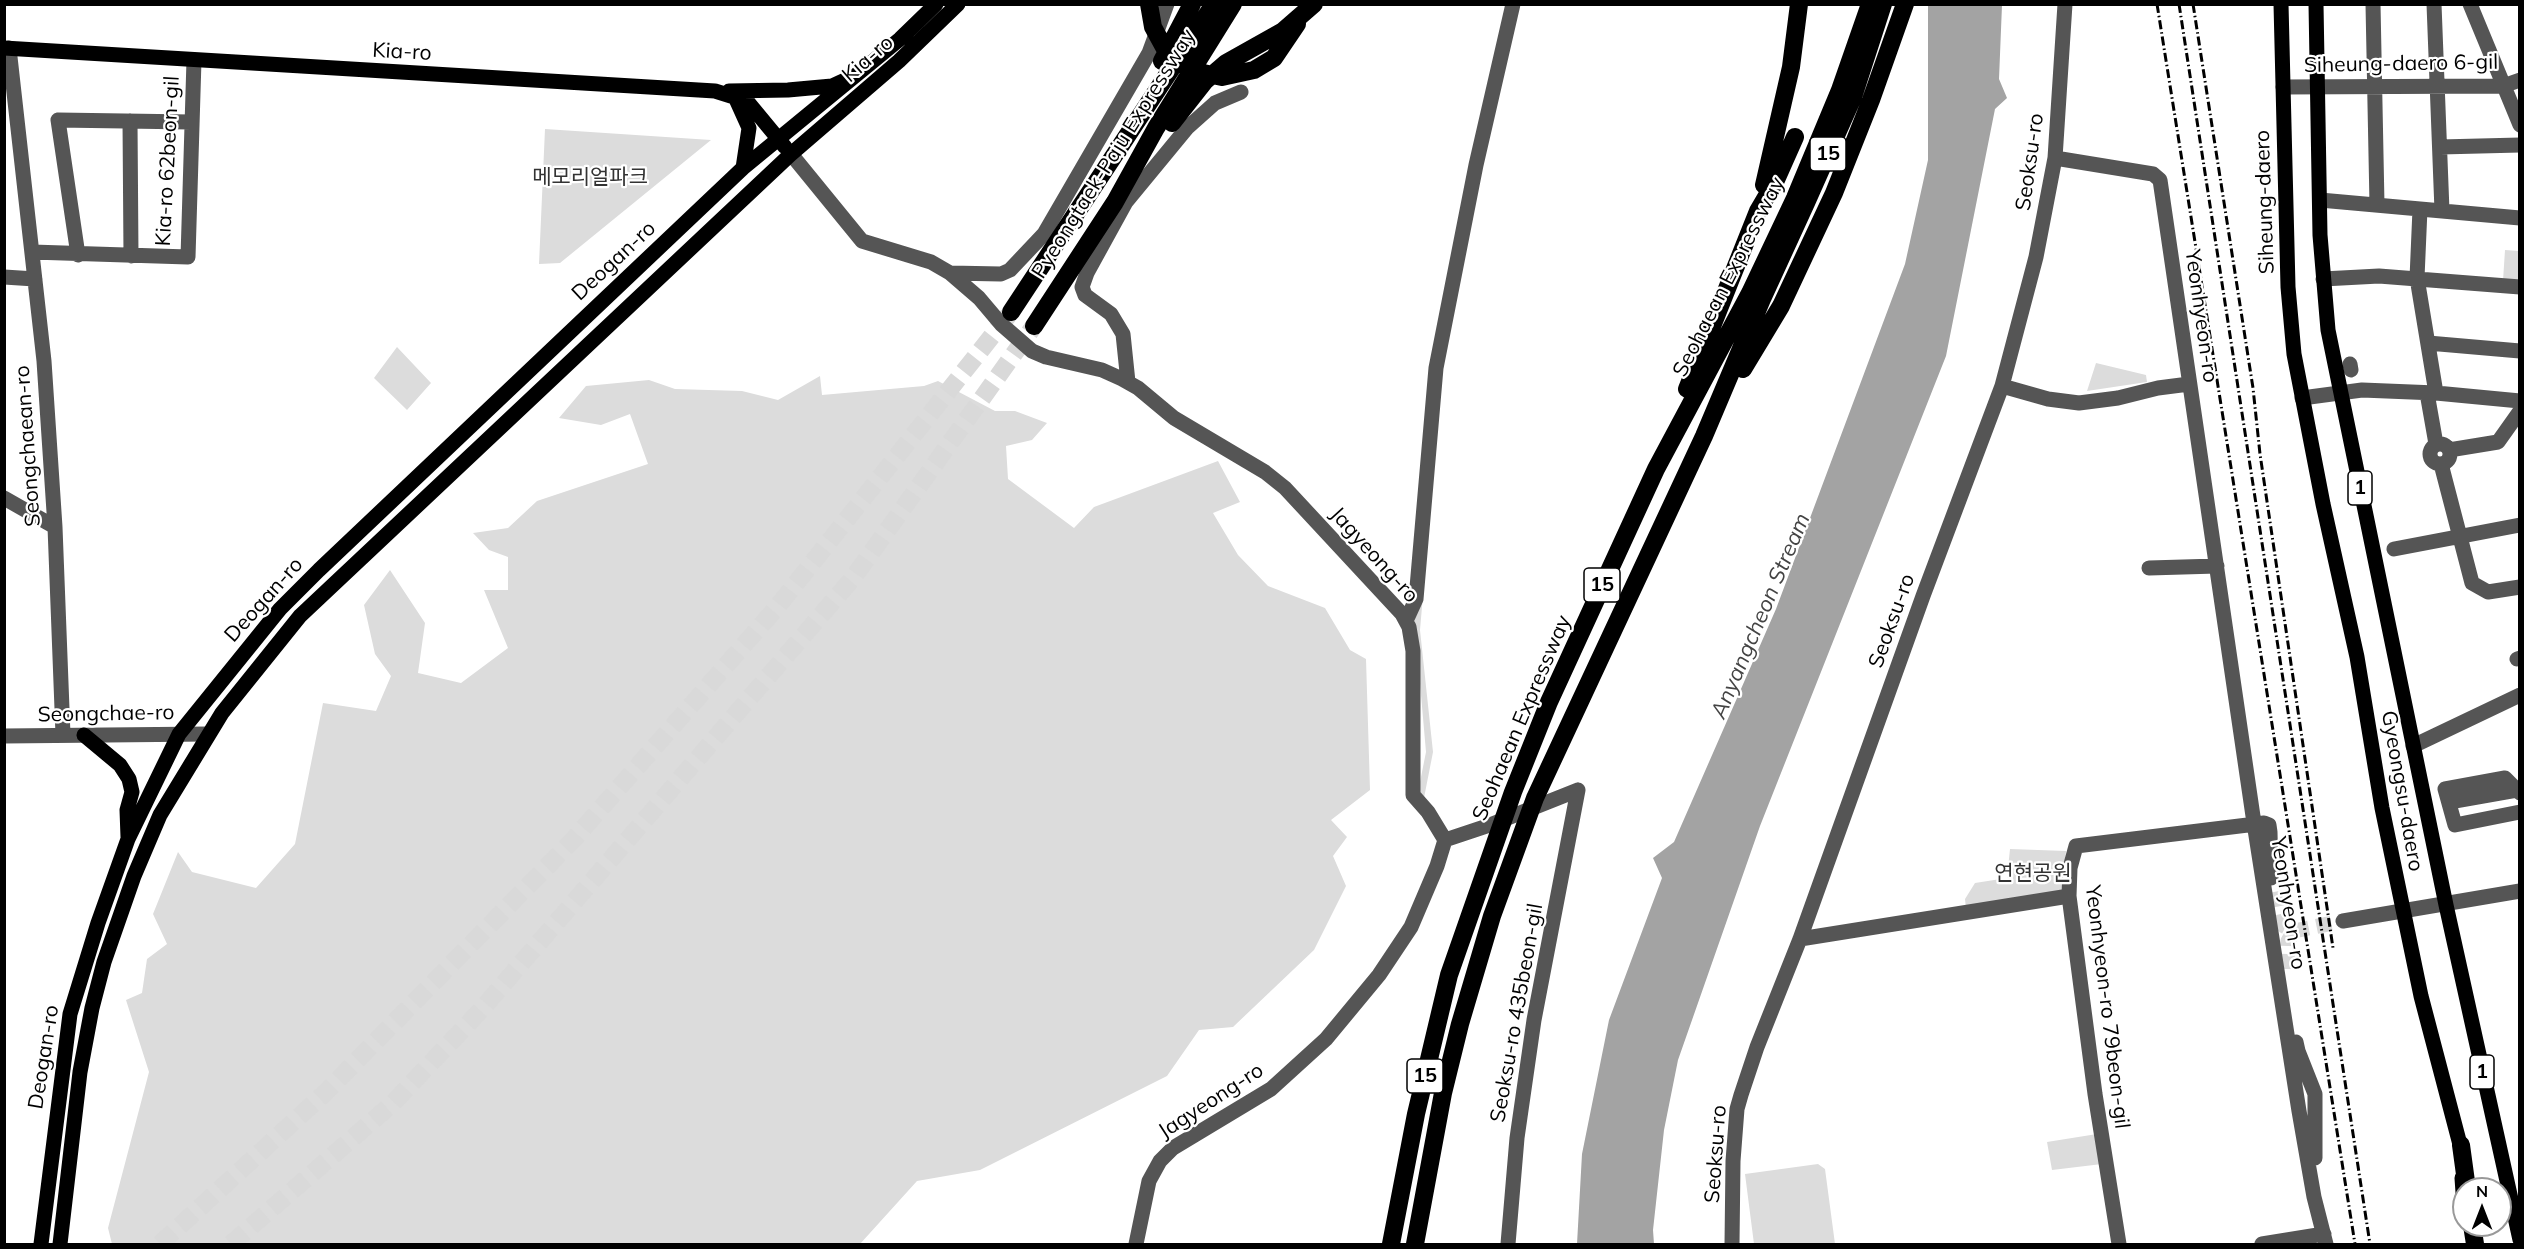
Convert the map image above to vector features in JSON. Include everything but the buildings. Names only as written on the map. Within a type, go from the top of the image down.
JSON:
[{"type":"highway","points":[[1149,4],[1152,27],[1165,49],[1194,71],[1222,77],[1254,70],[1274,58],[1292,32],[1303,4]]},
{"type":"highway","points":[[1094,189],[1192,4]]},
{"type":"highway","name":"Pyeongtaek-Paju Expressway","points":[[1011,312],[1214,4]]},
{"type":"highway","name":"Pyeongtaek-Paju Expressway","points":[[1034,326],[1115,202],[1156,128],[1233,4]]},
{"type":"highway","points":[[1115,202],[1184,105],[1205,81],[1227,63],[1283,31],[1314,4]]},
{"type":"highway","points":[[1656,469],[1758,211],[1791,67],[1799,4]]},
{"type":"highway","name":"Seohaean Expressway","points":[[1416,1245],[1443,1093],[1460,1024],[1492,916],[1535,798],[1704,436],[1756,296],[1840,90],[1870,4]]},
{"type":"highway","name":"Seohaean Expressway","points":[[1391,1245],[1416,1114],[1449,975],[1513,792],[1549,702],[1656,469],[1756,296],[1853,97],[1883,4]]},
{"type":"highway","points":[[1704,436],[1781,306],[1838,182],[1871,100],[1905,4]]},
{"type":"highway","points":[[1758,211],[1775,182],[1795,137]]},
{"type":"highway","points":[[2461,1145],[2467,1177]]},
{"type":"main road","name":"Kia-ro","points":[[779,139],[900,39],[936,4]]},
{"type":"main road","name":"Kia-ro","points":[[7,48],[715,91],[747,101],[791,154],[899,61],[958,4]]},
{"type":"main road","name":"Siheung-daero","points":[[2281,4],[2288,287],[2294,354],[2302,398]]},
{"type":"main road","name":"1","points":[[2316,4],[2323,279]]},
{"type":"main road","points":[[715,91],[788,90],[832,86],[859,74]]},
{"type":"main road","points":[[735,97],[749,128],[743,168]]},
{"type":"main road","name":"Deogan-ro","points":[[41,1245],[70,1014],[98,922],[128,839],[179,734],[280,609],[311,578],[743,168],[779,139]]},
{"type":"main road","name":"Deogan-ro","points":[[60,1245],[80,1072],[92,1008],[104,962],[134,876],[160,815],[208,734],[267,655],[300,616],[791,154]]},
{"type":"main road","name":"Gyeongsu-daero","points":[[2323,279],[2328,330],[2340,393],[2446,905]]},
{"type":"main road","name":"Gyeongsu-daero","points":[[2302,398],[2357,657],[2382,808],[2421,996],[2461,1145],[2463,1177]]},
{"type":"main road","points":[[84,735],[120,765],[129,779],[132,792],[127,810],[128,839]]},
{"type":"main road","name":"1","points":[[2446,905],[2520,1240]]},
{"type":"street","points":[[950,273],[1001,274],[1010,270],[1044,234],[1152,56],[1167,4]]},
{"type":"street","points":[[1406,621],[1416,599],[1436,368],[1476,165],[1514,4]]},
{"type":"street","name":"Seoksu-ro","points":[[1732,1245],[1732,1161],[1737,1109],[1757,1047],[1800,939],[1927,586],[2002,386],[2036,257],[2055,158],[2065,4]]},
{"type":"street","points":[[2373,4],[2377,206]]},
{"type":"street","points":[[2434,4],[2442,211]]},
{"type":"street","points":[[2470,4],[2520,125]]},
{"type":"street","name":"Seongchaean-ro","points":[[7,48],[11,121],[32,252],[44,361],[55,527],[63,735]]},
{"type":"street","name":"Kia-ro 62beon-gil","points":[[32,252],[78,255],[188,256],[194,60]]},
{"type":"street","name":"Siheung-daero 6-gil","points":[[2283,87],[2503,86],[2520,80]]},
{"type":"street","points":[[1128,382],[1123,334],[1111,314],[1085,295],[1082,287],[1084,280],[1126,202],[1210,98],[1241,92]]},
{"type":"street","points":[[78,255],[58,120],[191,122]]},
{"type":"street","points":[[130,121],[131,256]]},
{"type":"street","points":[[2440,147],[2520,145]]},
{"type":"street","name":"Jagyeong-ro","points":[[791,154],[862,241],[931,262],[950,273],[979,298],[1001,324],[1032,351],[1046,357],[1102,370],[1128,382],[1174,418],[1265,472],[1285,488],[1406,621],[1413,651],[1413,795],[1428,812],[1445,840],[1437,866],[1411,927],[1380,975],[1326,1039],[1271,1089],[1173,1148],[1160,1161],[1149,1181],[1136,1245]]},
{"type":"street","name":"Yeonhyeon-ro","points":[[2055,158],[2153,174],[2160,180],[2189,361],[2189,384],[2242,738],[2262,824],[2299,1111],[2314,1197],[2325,1240]]},
{"type":"street","points":[[2320,201],[2520,218]]},
{"type":"street","points":[[2420,209],[2417,278],[2428,343],[2432,393],[2443,447]]},
{"type":"street","points":[[2323,279],[2379,276],[2520,287]]},
{"type":"street","points":[[4,277],[35,279]]},
{"type":"street","points":[[2428,343],[2520,351]]},
{"type":"street","points":[[2002,386],[2048,399],[2079,403],[2189,384]]},
{"type":"street","points":[[2302,398],[2362,390],[2432,393],[2520,401]]},
{"type":"street","points":[[2520,411],[2498,442],[2431,448],[2430,458],[2434,463],[2441,464],[2472,583],[2488,592],[2520,587]]},
{"type":"street","points":[[4,498],[55,527]]},
{"type":"street","points":[[2394,549],[2520,525]]},
{"type":"street","points":[[2149,568],[2217,566]]},
{"type":"street","points":[[2413,746],[2520,695]]},
{"type":"street","name":"Seongchae-ro","points":[[4,736],[208,734]]},
{"type":"street","points":[[2518,791],[2505,778],[2445,789],[2455,825],[2520,812]]},
{"type":"street","name":"Seoksu-ro 435beon-gil","points":[[1445,840],[1578,790],[1534,1020],[1518,1138],[1508,1245]]},
{"type":"street","points":[[2262,824],[2271,848],[2270,867],[2274,892]]},
{"type":"street","name":"Yeonhyeon-ro 79beon-gil","points":[[2119,1245],[2095,1094],[2070,896],[2070,868],[2076,846],[2262,824]]},
{"type":"street","points":[[2343,921],[2520,891]]},
{"type":"street","points":[[1800,939],[2070,896]]},
{"type":"street","points":[[2287,969],[2298,1051],[2315,1094],[2314,1197]]},
{"type":"street","points":[[2299,1111],[2304,1114],[2310,1113],[2315,1107]]},
{"type":"street","points":[[2262,1245],[2325,1240]]},
{"type":"green space","name":"메모리얼파크","points":[[545,129],[711,140],[560,263],[539,264]]},
{"type":"green space","points":[[2505,250],[2519,251],[2519,282],[2503,281]]},
{"type":"green space","points":[[397,347],[431,383],[407,410],[374,378]]},
{"type":"green space","points":[[2096,363],[2146,375],[2147,382],[2087,391]]},
{"type":"green space","points":[[1442,374],[1420,630],[1433,752],[1423,803],[1419,787],[1426,752],[1414,615]]},
{"type":"green space","points":[[820,376],[822,395],[924,386],[938,381],[995,411],[1015,411],[1047,423],[1032,440],[1006,446],[1008,479],[1074,528],[1094,507],[1218,461],[1240,502],[1213,513],[1238,555],[1268,586],[1325,608],[1350,650],[1366,659],[1370,790],[1331,820],[1347,837],[1333,856],[1346,886],[1314,950],[1233,1027],[1199,1030],[1167,1076],[980,1170],[917,1181],[860,1244],[112,1244],[108,1228],[149,1072],[126,1000],[142,993],[147,959],[167,944],[153,914],[178,852],[192,872],[256,888],[295,844],[323,703],[376,711],[391,676],[375,654],[364,605],[390,570],[425,623],[418,673],[461,683],[508,648],[484,590],[508,590],[508,557],[489,550],[473,533],[508,528],[537,501],[648,464],[630,414],[601,425],[559,418],[586,386],[649,380],[675,389],[742,391],[778,400]]},
{"type":"green space","name":"연현공원","points":[[2010,849],[2066,851],[2062,894],[1966,908],[1965,899],[1975,883],[2007,878]]},
{"type":"green space","points":[[2097,1134],[2102,1164],[2052,1170],[2047,1142]]},
{"type":"green space","points":[[1818,1164],[1825,1169],[1835,1244],[1754,1244],[1745,1174]]},
{"type":"shaded area","points":[[1928,5],[2002,5],[1999,79],[2007,98],[1995,109],[1946,356],[1760,826],[1678,1060],[1664,1130],[1653,1230],[1654,1244],[1577,1244],[1582,1154],[1609,1020],[1662,878],[1653,858],[1674,842],[1776,609],[1905,264],[1928,160]]},
{"type":"tunnel","points":[[160,1244],[326,1092],[574,839],[778,606],[1011,312]]},
{"type":"tunnel","points":[[231,1244],[393,1103],[481,1010],[853,578],[1034,326]]},
{"type":"tunnel","points":[[2274,892],[2280,922],[2294,931]]},
{"type":"tunnel","points":[[2294,931],[2343,921]]},
{"type":"tunnel","points":[[2287,969],[2288,941],[2294,931]]},
{"type":"railway","points":[[2157,4],[2355,1244]]},
{"type":"railway","points":[[2179,4],[2370,1244]]},
{"type":"railway","points":[[2193,4],[2253,388],[2260,454],[2333,948]]},
{"type":"water label","name":"Anyangcheon Stream","points":[[1761,616]]}]
